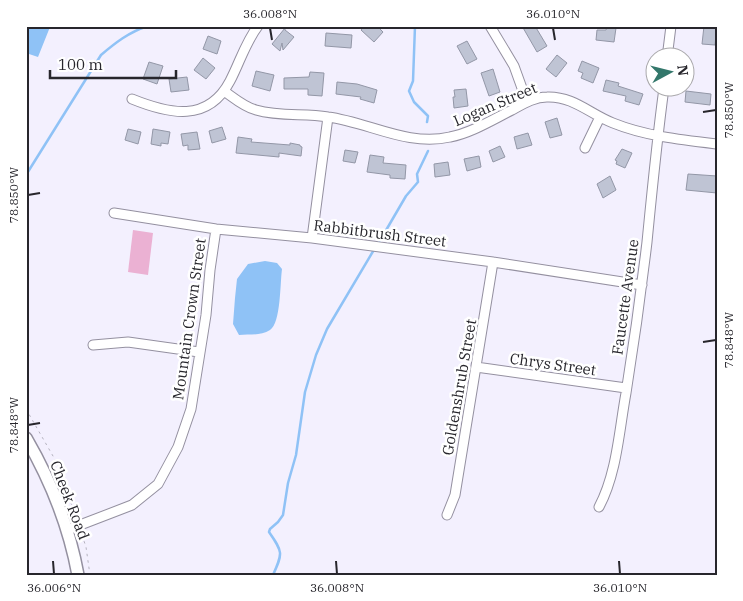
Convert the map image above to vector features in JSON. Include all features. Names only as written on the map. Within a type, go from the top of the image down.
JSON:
[{"type":"street","points":[[132,99],[166,111],[192,112],[210,104],[224,92],[246,45],[258,26]]},
{"type":"street","points":[[490,26],[514,66],[522,83],[527,102]]},
{"type":"street","points":[[668,48],[671,26]]},
{"type":"street","name":"Logan Street","points":[[224,92],[246,106],[261,112],[278,115],[328,117],[357,123],[404,137],[434,139],[449,138],[464,133],[527,102],[547,97],[565,99],[576,103],[600,117],[630,129],[717,144]]},
{"type":"street","name":"Faucette Avenue","points":[[599,507],[606,493],[617,446],[642,285],[663,98]]},
{"type":"street","points":[[312,238],[328,117]]},
{"type":"street","points":[[585,148],[600,117]]},
{"type":"street","name":"Rabbitbrush Street","points":[[114,213],[216,228],[312,238],[493,262],[642,285]]},
{"type":"street","name":"Mountain Crown Street","points":[[67,530],[132,505],[158,484],[178,447],[191,409],[206,315],[216,228]]},
{"type":"street","name":"Goldenshrub Street","points":[[447,515],[455,495],[493,262]]},
{"type":"street","points":[[93,345],[128,342],[200,352]]},
{"type":"street","name":"Chrys Street","points":[[476,367],[626,388]]},
{"type":"street","name":"Cheek Road","points":[[26,438],[49,481],[67,530],[78,575]]},
{"type":"path","points":[[26,409],[57,464],[73,509]]},
{"type":"path","points":[[80,530],[86,547],[90,575]]},
{"type":"shaded area","points":[[133,230],[153,233],[148,275],[128,272]]},
{"type":"water","points":[[31,26],[50,27],[38,57],[26,53],[26,33]]},
{"type":"water","points":[[265,261],[277,263],[282,269],[278,311],[274,326],[270,330],[259,334],[239,335],[233,324],[237,279],[248,264]]},
{"type":"building","points":[[365,26],[377,26],[383,32],[374,42],[361,30]]},
{"type":"building","points":[[522,26],[535,26],[547,46],[537,52]]},
{"type":"building","points":[[704,26],[717,26],[715,45],[702,44]]},
{"type":"building","points":[[607,27],[616,28],[614,42],[596,40],[597,30],[606,30]]},
{"type":"building","points":[[285,28],[294,37],[283,50],[282,43],[280,51],[272,44]]},
{"type":"building","points":[[326,33],[352,35],[351,48],[325,46]]},
{"type":"building","points":[[208,36],[221,41],[217,54],[203,49]]},
{"type":"building","points":[[467,41],[477,59],[467,64],[457,46]]},
{"type":"building","points":[[557,55],[567,63],[556,77],[546,69]]},
{"type":"building","points":[[203,58],[215,68],[206,79],[194,70]]},
{"type":"building","points":[[582,61],[599,68],[593,83],[581,78],[583,73],[578,71]]},
{"type":"building","points":[[149,62],[163,66],[157,84],[143,79]]},
{"type":"building","points":[[493,69],[500,92],[489,96],[481,73]]},
{"type":"building","points":[[256,71],[274,75],[270,91],[252,86]]},
{"type":"building","points":[[310,72],[324,73],[322,96],[308,95],[308,89],[284,89],[284,78],[309,77]]},
{"type":"building","points":[[187,77],[189,90],[171,92],[169,79]]},
{"type":"building","points":[[606,80],[619,83],[618,86],[643,94],[639,105],[625,101],[626,96],[603,91]]},
{"type":"building","points":[[337,82],[357,84],[377,90],[374,103],[360,99],[361,97],[336,94]]},
{"type":"building","points":[[466,89],[468,106],[454,108],[454,90]]},
{"type":"building","points":[[696,92],[711,94],[710,105],[685,102],[685,98],[696,98]]},
{"type":"building","points":[[557,118],[562,135],[550,138],[545,122]]},
{"type":"building","points":[[222,127],[226,139],[212,143],[209,131]]},
{"type":"building","points":[[128,129],[141,132],[138,144],[125,140]]},
{"type":"building","points":[[153,129],[170,132],[168,144],[161,143],[161,146],[151,144]]},
{"type":"building","points":[[197,132],[200,149],[188,150],[188,145],[183,146],[181,134]]},
{"type":"building","points":[[528,133],[532,145],[517,149],[514,137]]},
{"type":"building","points":[[238,137],[252,139],[251,142],[300,145],[302,147],[301,156],[279,153],[279,157],[236,153]]},
{"type":"building","points":[[500,146],[505,157],[493,162],[489,151]]},
{"type":"building","points":[[622,149],[632,153],[625,168],[616,164],[617,161],[615,160]]},
{"type":"building","points":[[345,150],[358,152],[355,163],[343,161]]},
{"type":"building","points":[[370,155],[384,157],[383,163],[406,165],[405,179],[390,178],[390,175],[367,172]]},
{"type":"building","points":[[479,156],[481,167],[467,171],[464,159]]},
{"type":"building","points":[[448,162],[450,175],[435,177],[434,164]]},
{"type":"building","points":[[688,174],[717,176],[717,193],[686,190]]},
{"type":"building","points":[[610,176],[616,190],[603,198],[597,184]]},
{"type":"waterway","points":[[26,175],[101,55],[123,38],[148,26]]},
{"type":"waterway","points":[[415,26],[413,81],[409,91],[414,102],[428,116],[427,122]]},
{"type":"waterway","points":[[378,244],[406,196],[418,182],[417,174],[428,151]]},
{"type":"waterway","points":[[273,575],[279,562],[280,553],[277,544],[269,532],[283,515],[288,483],[296,455],[305,392],[316,355],[327,329],[375,248]]}]
